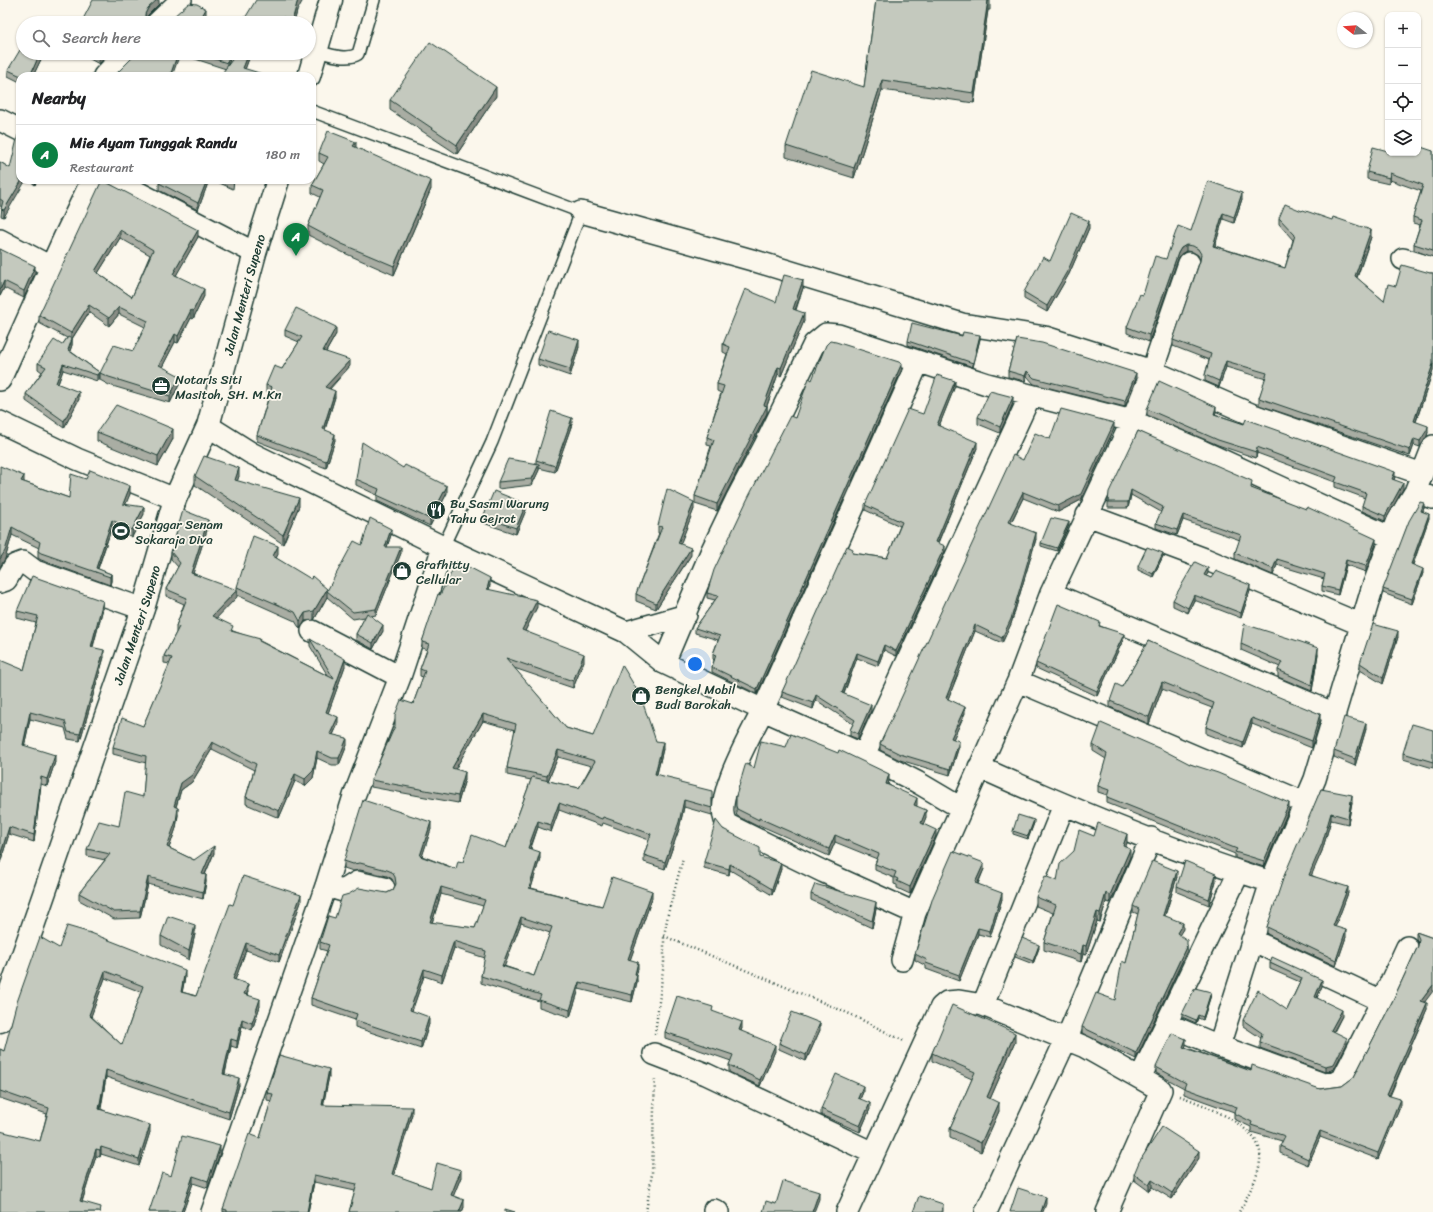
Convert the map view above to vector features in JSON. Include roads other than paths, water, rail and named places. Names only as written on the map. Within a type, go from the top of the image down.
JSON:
[{"type":"main road","points":[[316,51],[331,0]]},
{"type":"main road","points":[[310,72],[313,60]]},
{"type":"main road","name":"Jalan Menteri Supeno","points":[[0,1021],[143,609],[175,499],[208,426],[255,253],[277,184]]},
{"type":"street","points":[[164,16],[181,0]]},
{"type":"street","points":[[108,72],[119,60]]},
{"type":"street","points":[[0,120],[16,128]]},
{"type":"street","points":[[0,380],[51,266],[90,184]]},
{"type":"street","points":[[122,184],[255,253]]},
{"type":"street","points":[[581,212],[752,260],[962,324],[1045,337],[1152,371],[1423,488]]},
{"type":"street","points":[[0,240],[51,266]]},
{"type":"street","points":[[1403,259],[1433,268]]},
{"type":"street","points":[[902,960],[915,913],[1018,681],[1051,593],[1132,421],[1152,371],[1190,263]]},
{"type":"street","points":[[664,663],[686,615],[712,550],[736,500],[764,448],[814,344],[826,334],[838,335],[918,363],[1030,396],[1132,421],[1202,450],[1392,538]]},
{"type":"street","points":[[915,913],[824,872],[728,824],[724,820],[722,807],[727,788],[918,363]]},
{"type":"street","points":[[864,755],[1030,396]]},
{"type":"street","points":[[0,422],[77,459],[175,499]]},
{"type":"street","points":[[208,426],[251,453],[443,547],[626,632],[664,663],[763,710],[864,755],[917,782],[961,808]]},
{"type":"street","points":[[1219,1046],[1272,882],[1305,803],[1335,714],[1372,589],[1398,520],[1423,488],[1433,446]]},
{"type":"street","points":[[1087,514],[1205,559],[1362,624]]},
{"type":"street","points":[[212,1212],[326,886],[354,796],[400,677],[443,547]]},
{"type":"street","points":[[0,582],[6,580],[15,565],[23,562],[35,571],[143,609]]},
{"type":"street","points":[[1051,593],[1335,714]]},
{"type":"street","points":[[626,632],[686,615]]},
{"type":"street","points":[[312,631],[400,677]]},
{"type":"street","points":[[1018,681],[1305,803]]},
{"type":"street","points":[[979,767],[1064,805],[1238,872],[1272,882]]},
{"type":"street","points":[[982,1005],[1064,805]]},
{"type":"street","points":[[986,1212],[1066,1040],[1151,838]]},
{"type":"street","points":[[1140,1078],[1238,872]]},
{"type":"street","points":[[326,886],[343,891],[357,882],[384,888]]},
{"type":"street","points":[[1252,940],[1382,1001]]},
{"type":"street","points":[[1167,1024],[1219,1046],[1324,1084],[1340,1081],[1343,1078],[1382,1001],[1407,947]]},
{"type":"street","points":[[847,1212],[873,1152],[941,1007],[947,1002],[959,1001],[982,1005],[1085,1047],[1161,1090],[1108,1212]]},
{"type":"street","points":[[654,1054],[706,1074],[873,1152]]},
{"type":"lane","points":[[316,51],[346,57],[352,57],[358,54],[374,0]]},
{"type":"lane","points":[[316,113],[581,212],[492,442],[443,547]]},
{"type":"place","name":"Mie Ayam Tunggak Randu","points":[[296,256]]},
{"type":"place","name":"Notaris Siti Masitoh, SH. M.Kn","points":[[161,386]]},
{"type":"place","name":"Bu Sasmi Warung Tahu Gejrot","points":[[436,510]]},
{"type":"place","name":"Sanggar Senam Sokaraja Diva","points":[[121,531]]},
{"type":"place","name":"Grafhitty Cellular","points":[[402,571]]},
{"type":"place","name":"Bengkel Mobil Budi Barokah","points":[[641,696]]}]
